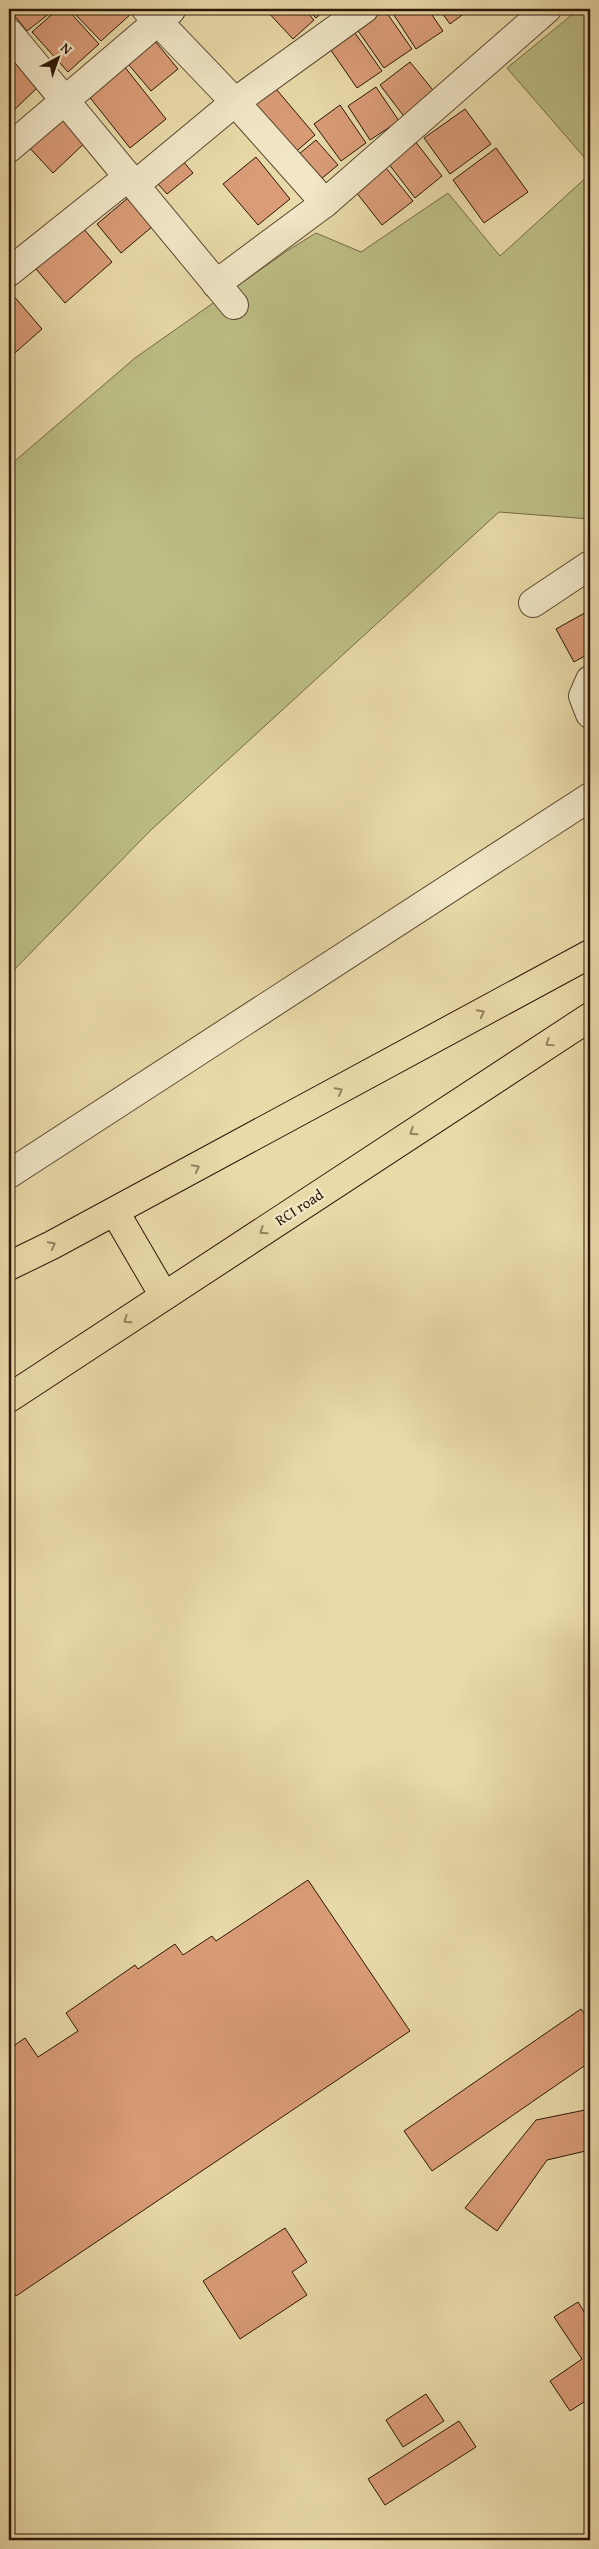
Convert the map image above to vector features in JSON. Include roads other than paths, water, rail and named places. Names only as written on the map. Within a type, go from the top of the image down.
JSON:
[{"type":"main road","points":[[9,1266],[115,1212],[590,954]]},
{"type":"main road","name":"RCI road","points":[[9,1398],[590,1017]]},
{"type":"main road","points":[[115,1212],[164,1296]]},
{"type":"street","points":[[9,272],[364,9]]},
{"type":"street","points":[[216,284],[325,203],[548,9]]},
{"type":"street","points":[[9,148],[66,102],[159,13],[325,203]]},
{"type":"street","points":[[9,33],[234,305]]},
{"type":"street","points":[[533,603],[590,566]]},
{"type":"street","points":[[590,680],[582,696],[590,714]]},
{"type":"street","points":[[9,1174],[590,797]]}]
